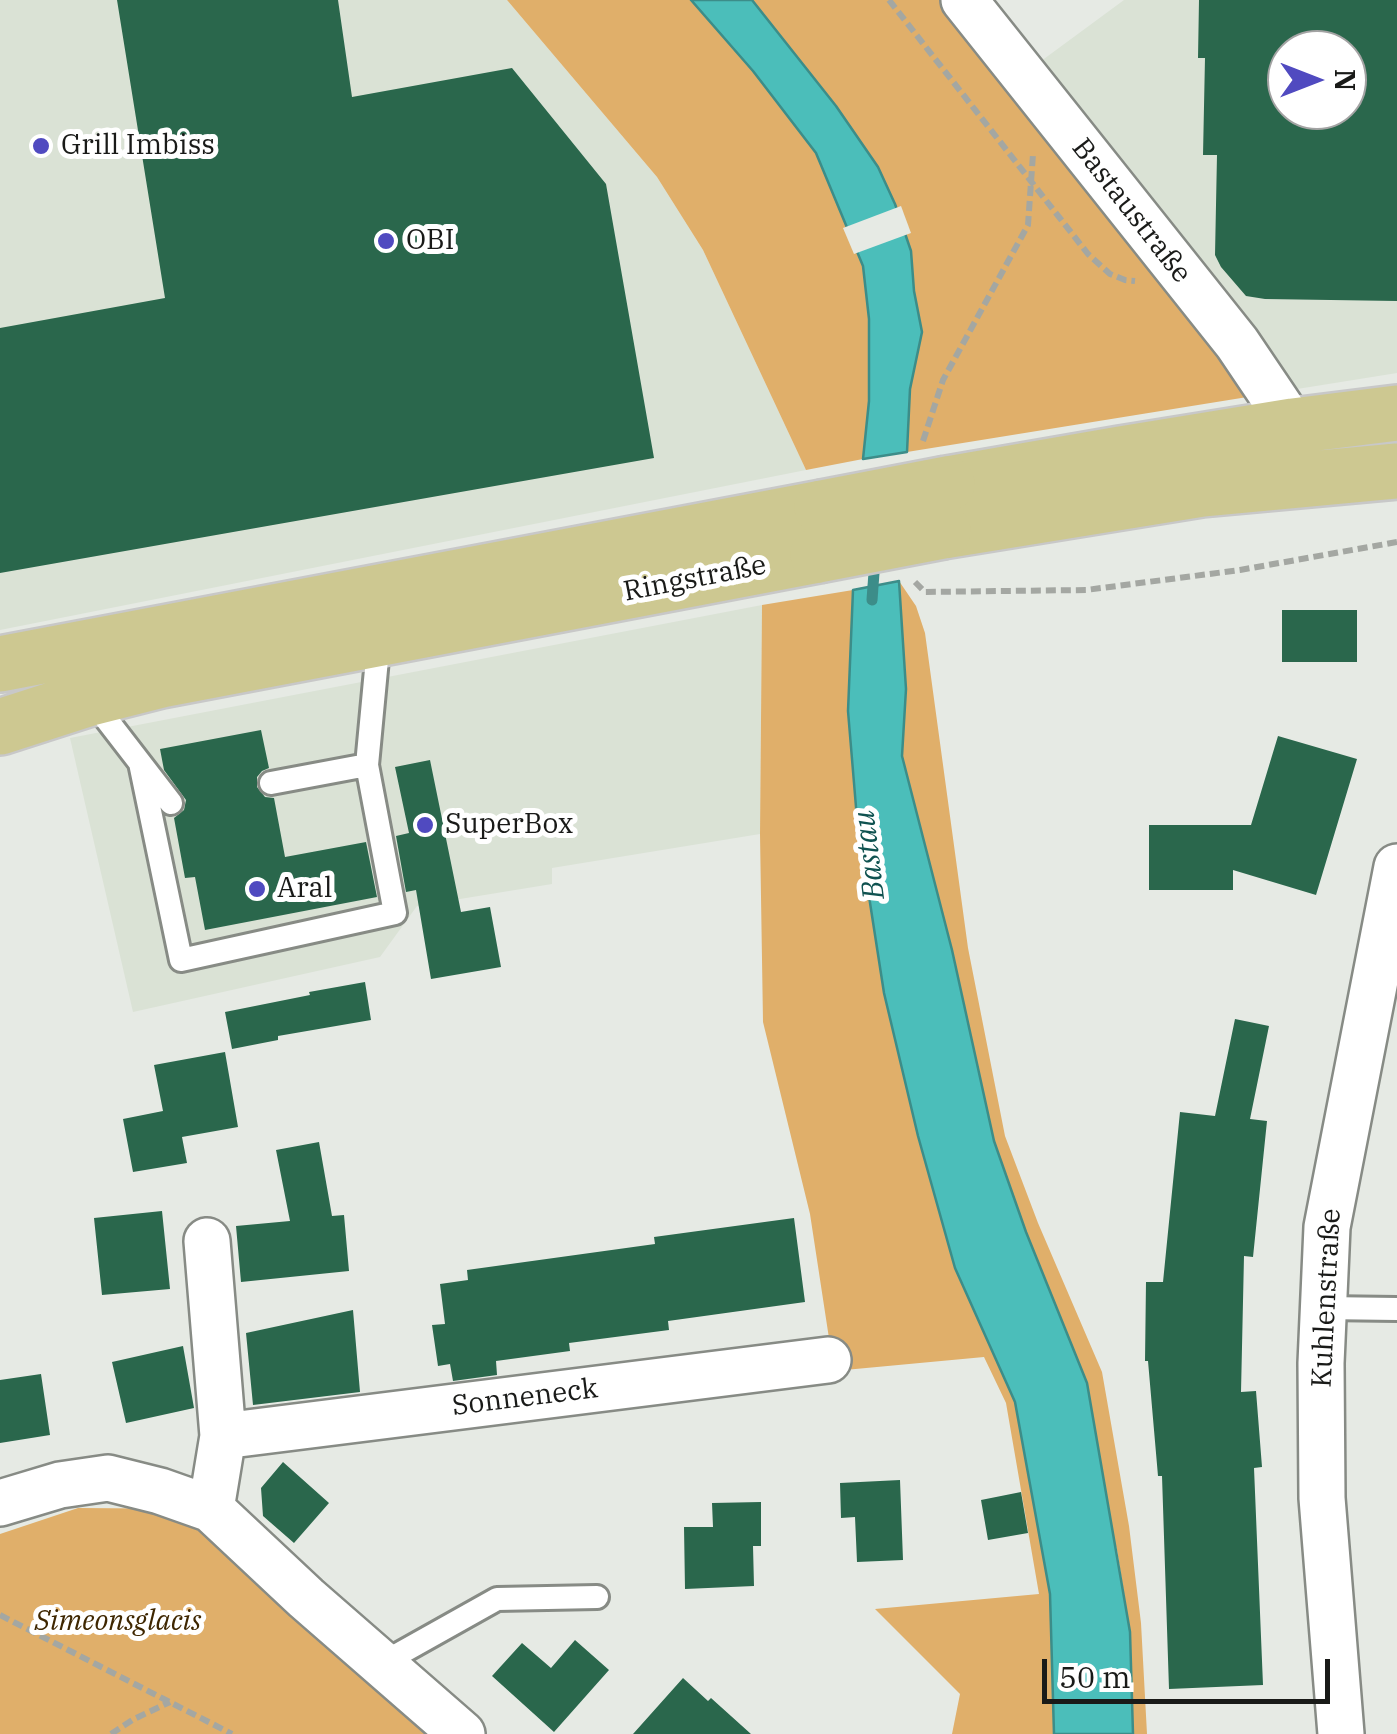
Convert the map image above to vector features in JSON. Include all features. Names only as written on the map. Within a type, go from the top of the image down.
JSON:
[{"type":"main road","name":"Ringstraße","points":[[0,664],[820,532],[945,508],[1120,454],[1397,413]]},
{"type":"main road","name":"Ringstraße","points":[[945,508],[1397,471]]},
{"type":"main road","name":"Ringstraße","points":[[0,727],[162,680],[379,638],[820,532]]},
{"type":"street","name":"Bastaustraße","points":[[964,0],[1236,343],[1293,426]]},
{"type":"street","name":"Kuhlenstraße","points":[[1342,1734],[1322,1498],[1326,1227],[1397,866]]},
{"type":"street","points":[[208,1241],[223,1436],[211,1509]]},
{"type":"street","name":"Sonneneck","points":[[223,1436],[828,1360]]},
{"type":"street","points":[[0,1503],[60,1485],[108,1478],[211,1509],[462,1734]]},
{"type":"lane","points":[[140,763],[181,960],[395,913],[367,766],[379,638]]},
{"type":"lane","points":[[90,698],[171,803]]},
{"type":"lane","points":[[271,783],[367,766]]},
{"type":"lane","points":[[1324,1308],[1397,1308]]},
{"type":"lane","points":[[381,1664],[498,1599],[597,1597]]},
{"type":"path","points":[[889,0],[1088,254],[1110,274],[1125,280],[1189,285]]},
{"type":"path","points":[[0,1615],[232,1734]]},
{"type":"path","points":[[111,1734],[170,1702]]},
{"type":"shaded area","name":"OBI","points":[[0,0],[507,0],[657,177],[703,250],[806,470],[0,630]]},
{"type":"shaded area","points":[[1124,0],[1397,0],[1397,373],[1266,394],[1014,81]]},
{"type":"shaded area","points":[[762,605],[760,834],[552,868],[552,884],[417,906],[380,957],[133,1012],[70,738]]},
{"type":"green space","points":[[507,0],[691,0],[753,71],[816,153],[863,266],[869,319],[869,401],[863,459],[806,470],[703,250],[657,177]]},
{"type":"green space","points":[[752,0],[949,0],[1266,394],[907,452],[910,389],[916,361],[911,251],[878,167],[836,106]]},
{"type":"green space","points":[[899,581],[916,606],[925,633],[968,948],[1005,1136],[1102,1372],[1129,1526],[1141,1623],[1147,1734],[1133,1734],[1130,1631],[1117,1550],[1026,1232],[994,1141],[952,950],[902,756],[906,689]]},
{"type":"green space","points":[[853,590],[848,711],[918,1136],[955,1268],[1015,1402],[1050,1594],[1054,1734],[952,1734],[960,1694],[875,1609],[1039,1594],[1006,1403],[984,1357],[834,1371],[810,1214],[763,1022],[762,605]]},
{"type":"green space","name":"Simeonsglacis","points":[[78,1508],[211,1509],[463,1734],[0,1734],[0,1534]]},
{"type":"water","points":[[691,0],[752,0],[836,106],[878,167],[911,251],[922,332],[910,389],[907,452],[863,459],[869,401],[869,319],[863,266],[816,153],[753,71]]},
{"type":"water","points":[[899,581],[906,689],[902,756],[952,950],[994,1141],[1087,1383],[1130,1632],[1133,1734],[1054,1734],[1050,1594],[1015,1402],[955,1268],[884,993],[857,819],[848,711],[853,590]]},
{"type":"pier","points":[[901,206],[911,233],[854,254],[843,228]]},
{"type":"building","name":"OBI","points":[[117,0],[338,0],[352,97],[512,68],[606,184],[654,458],[0,573],[0,328],[165,298]]},
{"type":"building","points":[[1199,0],[1397,0],[1397,301],[1246,296],[1221,267],[1215,255],[1217,155],[1203,155],[1205,58],[1198,58]]},
{"type":"building","points":[[1282,610],[1357,610],[1357,662],[1282,662]]},
{"type":"building","points":[[261,730],[269,768],[257,777],[257,787],[265,797],[274,798],[285,857],[366,842],[377,897],[205,930],[195,877],[185,878],[174,818],[184,810],[186,800],[164,770],[160,749]]},
{"type":"building","points":[[1278,736],[1357,759],[1316,895],[1233,870],[1233,890],[1149,890],[1149,825],[1251,825]]},
{"type":"building","points":[[430,760],[461,912],[490,907],[501,967],[431,979],[416,890],[406,892],[396,836],[409,833],[395,767]]},
{"type":"building","points":[[365,982],[371,1020],[278,1036],[278,1040],[232,1049],[225,1012]]},
{"type":"building","points":[[1235,1019],[1269,1026],[1250,1119],[1267,1121],[1253,1257],[1244,1256],[1241,1392],[1256,1391],[1262,1467],[1254,1468],[1263,1685],[1169,1689],[1162,1476],[1158,1476],[1145,1361],[1146,1282],[1163,1282],[1180,1112],[1215,1116]]},
{"type":"building","points":[[225,1052],[238,1127],[182,1137],[187,1163],[133,1172],[123,1119],[163,1111],[154,1065]]},
{"type":"building","points":[[319,1142],[332,1216],[344,1215],[349,1271],[241,1282],[236,1226],[290,1221],[276,1150]]},
{"type":"building","points":[[162,1211],[170,1289],[102,1295],[94,1218]]},
{"type":"building","points":[[794,1218],[805,1302],[668,1321],[669,1330],[569,1343],[570,1351],[496,1361],[497,1375],[453,1381],[450,1364],[438,1366],[432,1325],[445,1324],[440,1284],[468,1280],[467,1270],[655,1244],[654,1237]]},
{"type":"building","points":[[353,1310],[360,1392],[253,1405],[246,1333]]},
{"type":"building","points":[[183,1346],[194,1408],[126,1423],[112,1362]]},
{"type":"building","points":[[41,1374],[50,1435],[0,1443],[0,1380]]},
{"type":"building","points":[[283,1462],[329,1503],[294,1543],[263,1516],[261,1488]]},
{"type":"building","points":[[900,1480],[903,1560],[857,1562],[855,1517],[841,1518],[840,1483]]},
{"type":"building","points":[[1021,1492],[1028,1533],[988,1540],[981,1500]]},
{"type":"building","points":[[761,1502],[761,1546],[753,1546],[754,1586],[685,1589],[684,1527],[713,1527],[712,1503]]},
{"type":"building","points":[[575,1640],[609,1670],[554,1732],[492,1676],[522,1643],[551,1668]]},
{"type":"building","points":[[683,1678],[708,1701],[711,1698],[751,1734],[633,1734]]},
{"type":"waterway","name":"Bastau","points":[[872,600],[875,559]]},
{"type":"place","name":"Grill Imbiss","points":[[41,146]]},
{"type":"place","name":"OBI","points":[[386,241]]},
{"type":"place","name":"SuperBox","points":[[425,825]]},
{"type":"place","name":"Aral","points":[[257,889]]}]
